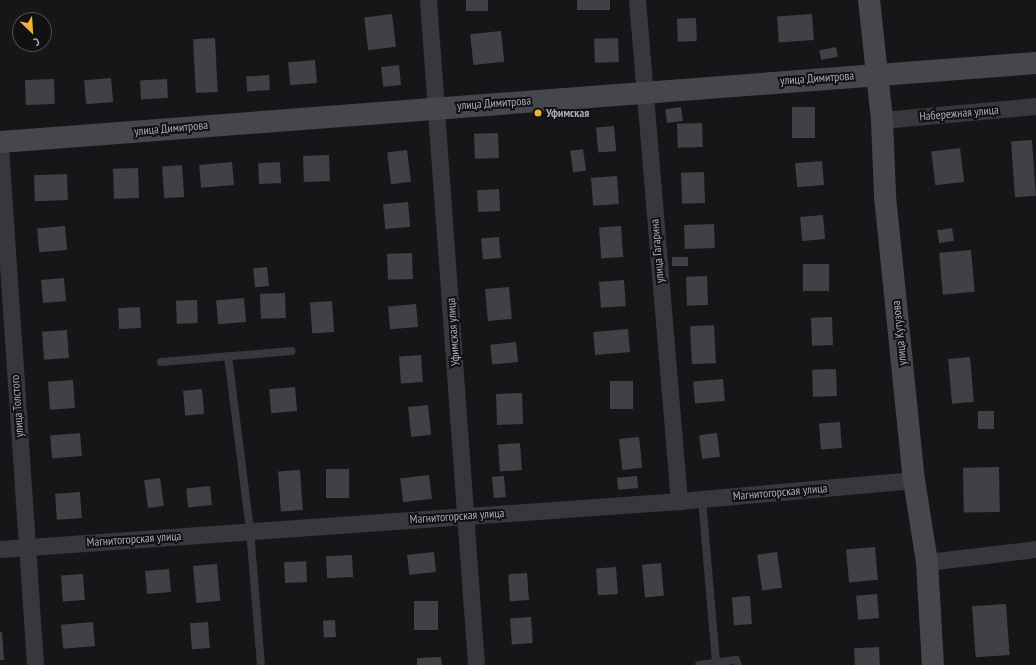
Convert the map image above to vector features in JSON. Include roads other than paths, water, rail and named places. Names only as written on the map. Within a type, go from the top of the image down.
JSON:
[{"type":"main road","name":"улица Кутузова","points":[[870,0],[876,74],[882,120],[885,196],[914,480],[926,562],[933,665]]},
{"type":"main road","name":"улица Димитрова","points":[[0,142],[438,107],[1036,63]]},
{"type":"street","name":"Уфимская улица","points":[[428,0],[438,107],[476,665]]},
{"type":"street","name":"улица Гагарина","points":[[637,0],[643,92],[679,501]]},
{"type":"street","name":"Набережная улица","points":[[882,120],[1036,106]]},
{"type":"street","name":"улица Толстого","points":[[0,147],[35,665]]},
{"type":"street","name":"Магнитогорская улица","points":[[0,549],[679,501],[914,480]]},
{"type":"street","points":[[926,562],[1036,549]]},
{"type":"lane","points":[[161,362],[292,351]]},
{"type":"lane","points":[[228,356],[250,531],[261,665]]},
{"type":"lane","points":[[702,499],[716,663]]},
{"type":"lane","points":[[699,665],[736,660],[738,665]]},
{"type":"place","name":"Уфимская","points":[[538,113]]}]
